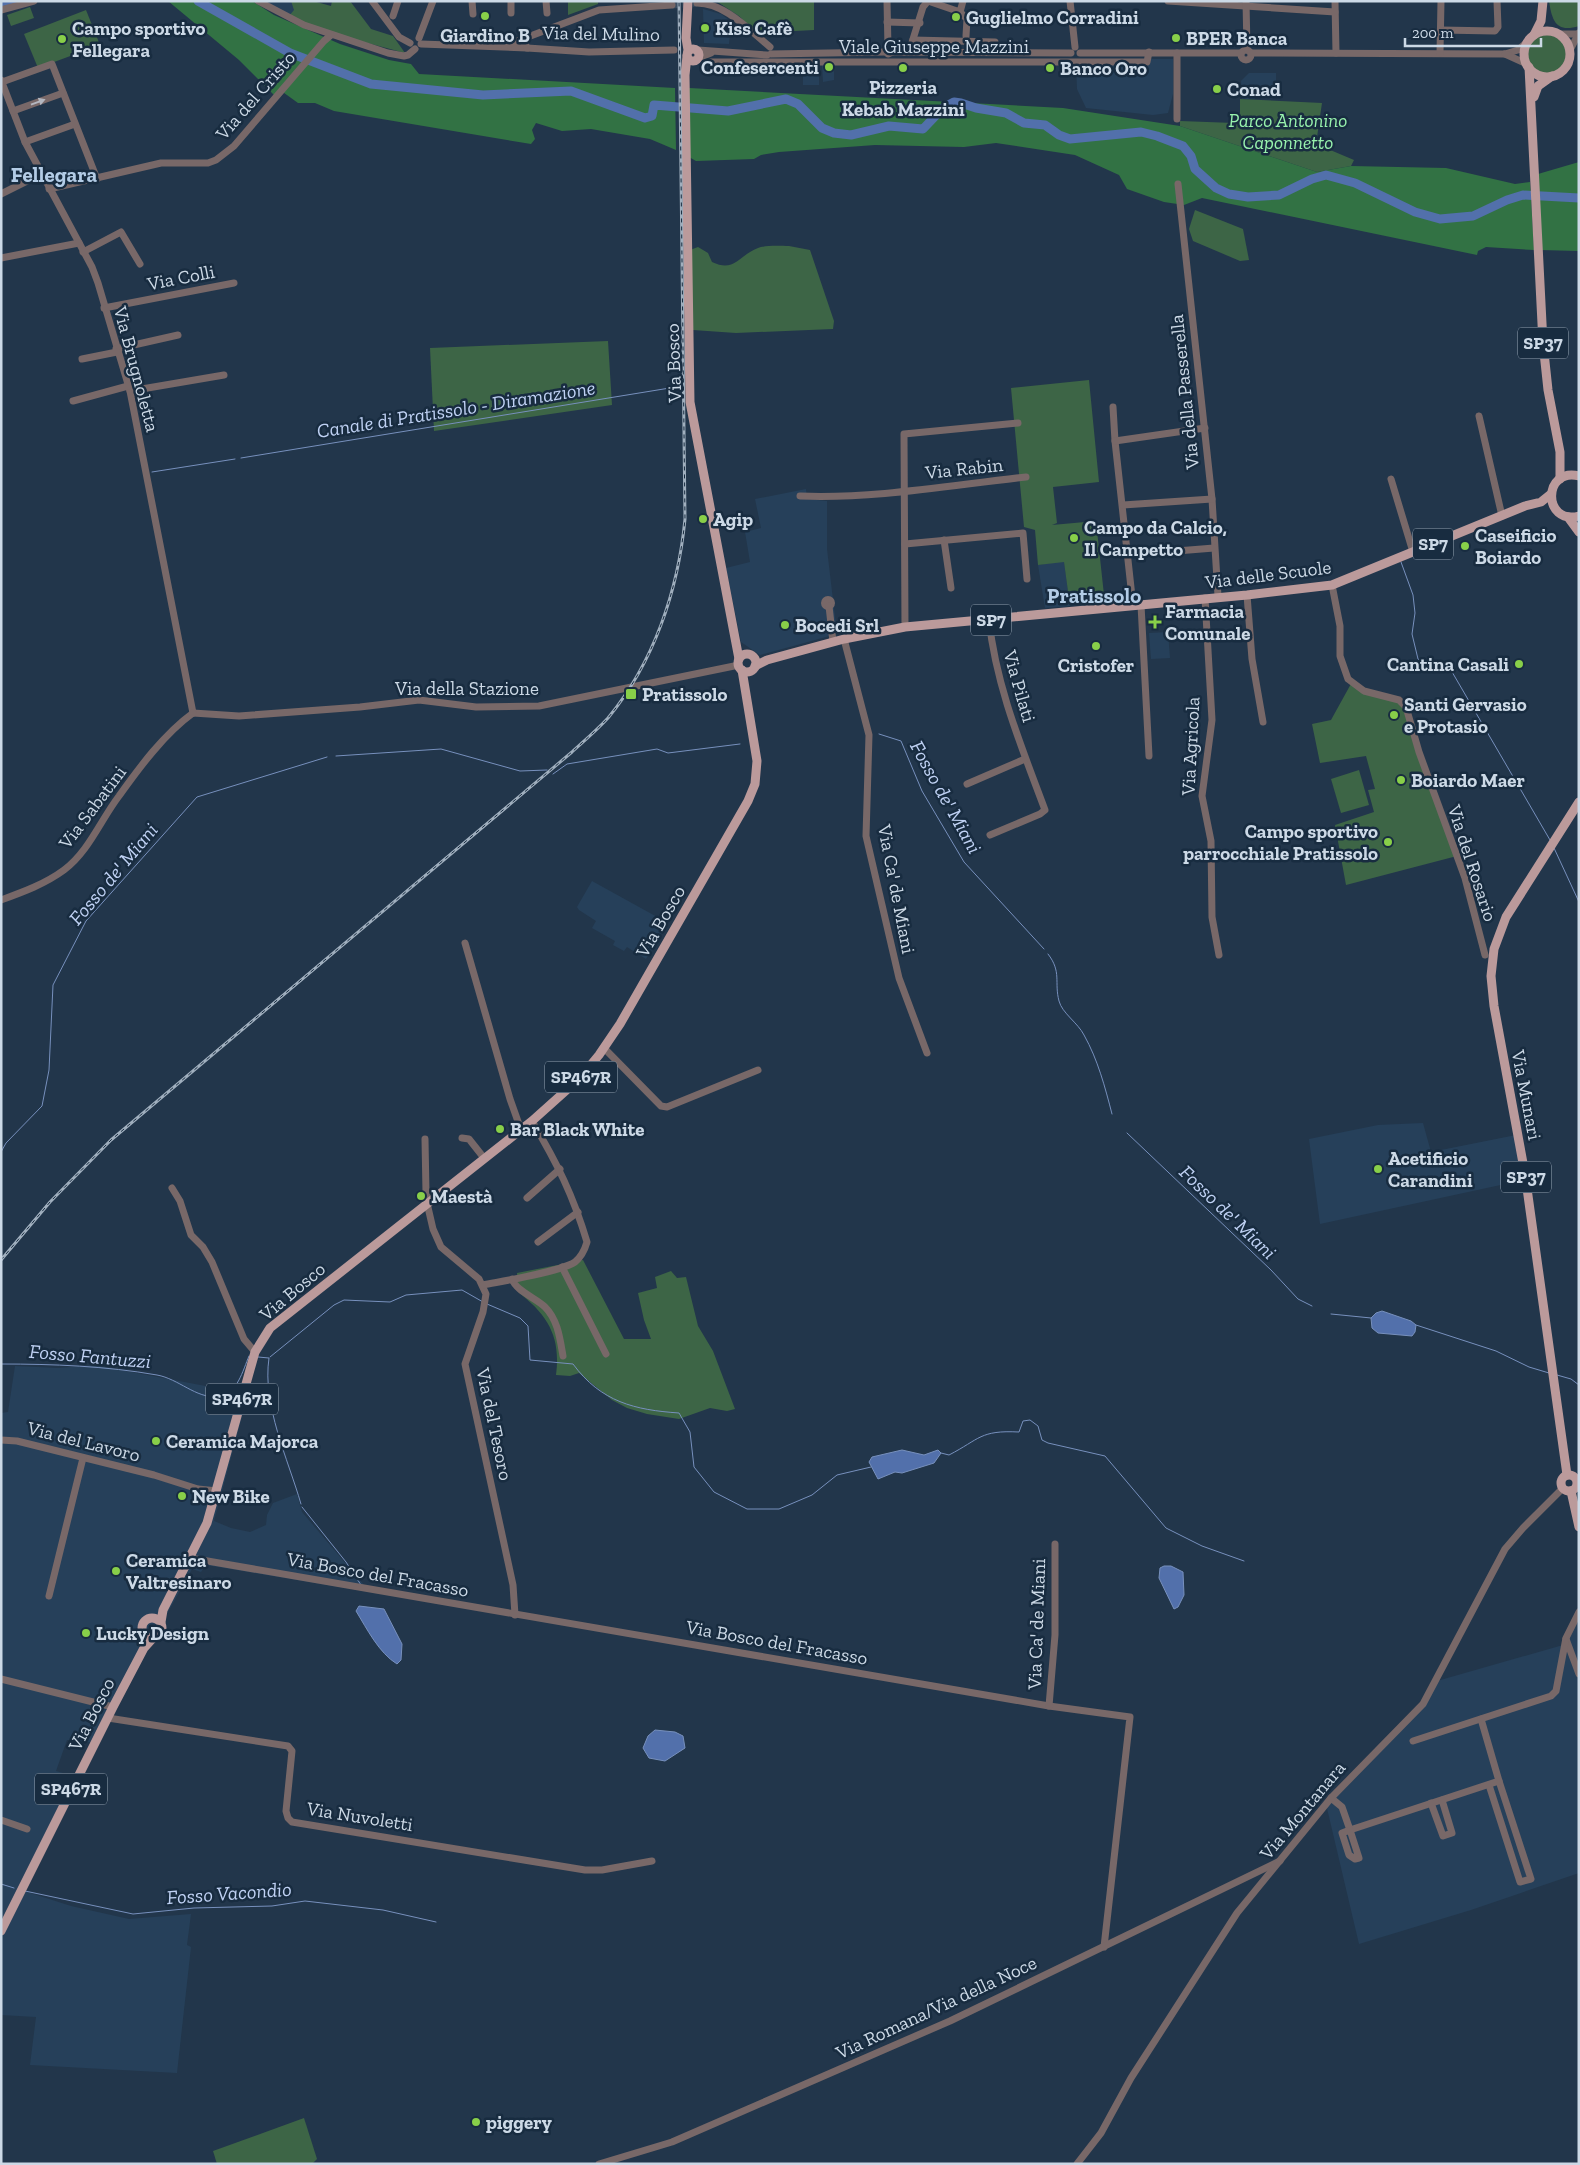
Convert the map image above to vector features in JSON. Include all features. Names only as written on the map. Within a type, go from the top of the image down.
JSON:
[{"type":"main road","name":"SP467R","points":[[693,2],[686,25],[694,54]]},
{"type":"main road","points":[[1532,102],[1538,86],[1566,67],[1570,50],[1566,41],[1558,33],[1544,6]]},
{"type":"main road","points":[[1544,6],[1524,54],[1528,66],[1542,76],[1552,76]]},
{"type":"main road","points":[[1531,38],[1543,31],[1558,33]]},
{"type":"main road","name":"Via Bosco","points":[[149,1637],[142,1630],[144,1623],[157,1620],[207,1523],[254,1356],[270,1328],[521,1130],[573,1085],[604,1048],[752,794],[758,774],[747,696],[690,402],[685,81],[694,54]]},
{"type":"main road","name":"SP37","points":[[1528,66],[1532,102],[1543,343],[1548,390],[1560,452],[1560,479]]},
{"type":"main road","name":"SP37","points":[[1560,452],[1568,468],[1577,476]]},
{"type":"main road","points":[[1554,508],[1551,494],[1554,485],[1560,479],[1577,476]]},
{"type":"main road","name":"Via delle Scuole","points":[[754,668],[767,660],[844,639],[905,627],[1137,606],[1332,585],[1534,504],[1551,494]]},
{"type":"main road","points":[[1534,504],[1547,505],[1554,508],[1568,517],[1579,532]]},
{"type":"main road","points":[[1568,517],[1579,516]]},
{"type":"main road","name":"Via Bosco","points":[[735,638],[755,661],[747,696]]},
{"type":"main road","points":[[754,668],[747,672],[740,665],[744,655],[767,660]]},
{"type":"main road","name":"Via Munari","points":[[1567,1490],[1561,1480],[1567,1475],[1527,1187],[1494,1006],[1491,976],[1494,948],[1504,922],[1579,802]]},
{"type":"main road","points":[[1567,1475],[1574,1476],[1578,1481],[1576,1488],[1567,1490],[1579,1527]]},
{"type":"main road","name":"Via Bosco","points":[[1,1931],[149,1637],[162,1632],[157,1620]]},
{"type":"street","points":[[1,10],[34,1]]},
{"type":"street","points":[[258,1],[293,20],[331,35],[399,56],[408,55],[414,37],[420,41],[433,1]]},
{"type":"street","points":[[372,1],[399,37],[412,46]]},
{"type":"street","points":[[393,16],[398,1]]},
{"type":"street","points":[[472,1],[472,14]]},
{"type":"street","points":[[511,1],[511,13]]},
{"type":"street","points":[[546,1],[547,13]]},
{"type":"street","points":[[887,1],[888,50]]},
{"type":"street","points":[[909,52],[920,24],[923,7],[928,1],[960,12],[967,19],[966,39]]},
{"type":"street","points":[[960,12],[963,1]]},
{"type":"street","points":[[1070,1],[1076,51]]},
{"type":"street","points":[[1168,1],[1335,12]]},
{"type":"street","points":[[1335,1],[1336,53]]},
{"type":"street","points":[[1440,53],[1441,1]]},
{"type":"street","points":[[1441,30],[1493,32],[1498,27],[1497,1]]},
{"type":"street","points":[[693,2],[714,6],[723,10],[760,39],[768,51]]},
{"type":"street","points":[[504,46],[599,10],[672,5]]},
{"type":"street","points":[[1246,52],[1247,5]]},
{"type":"street","points":[[887,22],[920,24]]},
{"type":"street","points":[[1558,33],[1577,36],[1570,50]]},
{"type":"street","name":"Via del Cristo","points":[[49,189],[161,163],[187,164],[216,160],[234,146],[331,35]]},
{"type":"street","name":"Viale Giuseppe Mazzini","points":[[694,54],[888,50],[909,52],[1076,51],[1505,54],[1518,50],[1531,38]]},
{"type":"street","name":"Via del Mulino","points":[[523,39],[527,48]]},
{"type":"street","points":[[913,40],[966,39],[995,42]]},
{"type":"street","name":"Via del Mulino","points":[[420,41],[442,46],[504,46],[589,52],[674,50]]},
{"type":"street","name":"Viale Giuseppe Mazzini","points":[[711,62],[1147,62],[1149,52]]},
{"type":"street","points":[[1177,53],[1177,120]]},
{"type":"street","name":"Viale Giuseppe Mazzini","points":[[1505,54],[1528,66]]},
{"type":"street","points":[[2,81],[52,64],[98,179]]},
{"type":"street","name":"Via Brugnoletta","points":[[2,81],[25,142],[92,267],[129,388],[192,713]]},
{"type":"street","points":[[13,111],[63,93]]},
{"type":"street","points":[[25,142],[75,124]]},
{"type":"street","points":[[1,194],[41,174]]},
{"type":"street","name":"Via della Passerella","points":[[1178,184],[1212,499],[1218,596]]},
{"type":"street","points":[[84,252],[121,232],[140,264]]},
{"type":"street","points":[[1,258],[78,243]]},
{"type":"street","name":"Via Colli","points":[[104,308],[234,283]]},
{"type":"street","points":[[82,359],[178,335]]},
{"type":"street","points":[[73,401],[129,388],[224,375]]},
{"type":"street","points":[[1113,406],[1128,555],[1137,606],[1149,756]]},
{"type":"street","points":[[1479,416],[1502,516]]},
{"type":"street","points":[[905,627],[904,434],[1018,423]]},
{"type":"street","points":[[1115,440],[1205,428]]},
{"type":"street","name":"Via Rabin","points":[[800,496],[823,497],[905,491],[1026,477]]},
{"type":"street","points":[[1392,479],[1413,552]]},
{"type":"street","points":[[1123,505],[1212,499]]},
{"type":"street","points":[[905,544],[1027,532],[1027,579]]},
{"type":"street","points":[[944,540],[951,588]]},
{"type":"street","points":[[1128,555],[1214,548]]},
{"type":"street","name":"Via del Rosario","points":[[1332,585],[1340,626],[1340,656],[1348,679],[1364,691],[1399,700],[1406,707],[1419,752],[1465,878],[1485,955]]},
{"type":"street","points":[[1247,595],[1252,659],[1262,722]]},
{"type":"street","name":"Via Agricola","points":[[1205,598],[1212,720],[1202,796],[1211,841],[1212,917],[1219,955]]},
{"type":"street","points":[[828,606],[833,642]]},
{"type":"street","name":"Via Pilati","points":[[989,620],[992,653],[1025,759],[1045,810],[1040,814],[990,835]]},
{"type":"street","name":"Via Ca' de Miani","points":[[844,639],[869,735],[866,836],[899,978],[927,1053]]},
{"type":"street","name":"Via della Stazione","points":[[192,713],[239,716],[360,707],[419,700],[476,708],[539,706],[740,665]]},
{"type":"street","name":"Via Sabatini","points":[[1,900],[30,889],[64,870],[88,846],[118,797],[150,757],[179,723],[192,713]]},
{"type":"street","points":[[967,784],[1025,759]]},
{"type":"street","points":[[465,944],[510,1099],[521,1130]]},
{"type":"street","points":[[604,1048],[661,1106],[667,1106],[758,1070]]},
{"type":"street","points":[[425,1139],[426,1193],[433,1229],[441,1247],[483,1285],[562,1267],[575,1262],[588,1242],[578,1212],[560,1170],[532,1121]]},
{"type":"street","points":[[462,1138],[469,1140],[484,1158]]},
{"type":"street","points":[[527,1198],[560,1170]]},
{"type":"street","points":[[172,1188],[180,1201],[191,1235],[204,1247],[212,1262],[244,1339],[254,1356]]},
{"type":"street","points":[[538,1242],[578,1212]]},
{"type":"street","points":[[562,1267],[606,1354]]},
{"type":"street","points":[[512,1279],[514,1285],[539,1302],[552,1316],[556,1324],[563,1356]]},
{"type":"street","name":"Via del Tesoro","points":[[483,1285],[486,1294],[483,1312],[465,1364],[513,1585],[515,1615]]},
{"type":"street","name":"Via del Lavoro","points":[[1,1440],[17,1441],[198,1489],[217,1491]]},
{"type":"street","points":[[49,1596],[83,1458]]},
{"type":"street","name":"Via Montanara","points":[[1077,2164],[1101,2134],[1131,2078],[1227,1929],[1331,1798],[1423,1704],[1505,1549],[1522,1528],[1567,1490]]},
{"type":"street","name":"Via Ca' de Miani","points":[[1049,1706],[1055,1635],[1055,1544]]},
{"type":"street","name":"Via Bosco del Fracasso","points":[[190,1558],[1049,1706],[1130,1716],[1104,1947]]},
{"type":"street","points":[[1413,1741],[1552,1696],[1556,1691],[1566,1638],[1578,1617]]},
{"type":"street","points":[[1566,1638],[1579,1674]]},
{"type":"street","points":[[1,1679],[113,1707]]},
{"type":"street","name":"Via Nuvoletti","points":[[108,1718],[288,1746],[292,1751],[286,1811],[288,1818],[292,1822],[584,1870],[602,1870],[652,1861]]},
{"type":"street","points":[[1481,1719],[1531,1879],[1520,1882],[1489,1785]]},
{"type":"street","points":[[1331,1798],[1342,1807],[1350,1830],[1499,1781]]},
{"type":"street","points":[[1431,1803],[1443,1836],[1452,1833],[1442,1800]]},
{"type":"street","points":[[1,1820],[27,1828]]},
{"type":"street","name":"Via Romana/Via della Noce","points":[[598,2164],[661,2146],[950,2021],[1280,1861]]},
{"type":"shaded area","points":[[263,1],[291,1],[295,10],[289,16]]},
{"type":"shaded area","points":[[703,9],[721,14],[734,24],[733,33],[730,33],[729,44],[704,43]]},
{"type":"shaded area","points":[[1151,59],[1173,59],[1173,94],[1168,113],[1153,115],[1086,108],[1077,89],[1076,64],[1150,64]]},
{"type":"shaded area","points":[[834,64],[834,80],[823,82],[822,65]]},
{"type":"shaded area","points":[[803,65],[819,65],[819,85],[803,85]]},
{"type":"shaded area","points":[[1249,73],[1276,73],[1276,86],[1255,86],[1255,99],[1242,99],[1241,81]]},
{"type":"shaded area","points":[[806,489],[807,499],[827,501],[827,549],[837,634],[760,655],[741,642],[726,568],[750,562],[745,532],[761,528],[755,499]]},
{"type":"shaded area","points":[[1064,561],[1070,606],[1045,608],[1038,565]]},
{"type":"shaded area","points":[[1168,632],[1170,658],[1151,659],[1149,633]]},
{"type":"shaded area","points":[[592,881],[668,923],[646,959],[627,947],[624,951],[613,945],[615,941],[592,928],[596,921],[579,910],[577,907]]},
{"type":"shaded area","points":[[1423,1123],[1431,1152],[1521,1134],[1528,1179],[1320,1224],[1309,1139],[1378,1125]]},
{"type":"shaded area","points":[[94,1365],[248,1394],[214,1521],[231,1528],[250,1532],[266,1525],[267,1515],[273,1503],[297,1494],[302,1512],[370,1592],[206,1565],[201,1572],[192,1569],[95,1743],[67,1740],[56,1771],[77,1777],[21,1890],[71,1906],[129,1919],[191,1914],[187,1945],[191,1947],[177,2073],[30,2065],[36,2017],[1,2015],[1,1413],[8,1412],[15,1366],[58,1368]]},
{"type":"shaded area","points":[[1579,1611],[1579,1873],[1471,1910],[1359,1944],[1326,1804],[1400,1731],[1437,1681],[1563,1645]]},
{"type":"green space","points":[[168,1],[252,1],[274,15],[340,44],[389,60],[411,64],[419,74],[675,88],[676,150],[650,139],[591,129],[562,131],[536,123],[532,130],[535,139],[531,144],[334,111],[315,103],[298,103],[280,90],[274,95],[239,60]]},
{"type":"green space","points":[[291,1],[313,1],[331,6],[332,1],[350,1],[371,29],[393,36],[405,53],[330,33],[289,16],[294,10]]},
{"type":"green space","points":[[568,1],[598,1],[598,4],[568,15]]},
{"type":"green space","points":[[716,1],[814,1],[814,30],[757,33],[739,16]]},
{"type":"green space","points":[[1549,1],[1579,1],[1579,26],[1565,28],[1556,24]]},
{"type":"green space","points":[[30,7],[34,18],[11,26],[7,15]]},
{"type":"green space","name":"Campo sportivo Fellegara","points":[[86,10],[100,45],[38,68],[24,34]]},
{"type":"green space","points":[[1547,35],[1561,40],[1566,54],[1561,68],[1547,73],[1533,68],[1528,54],[1533,40]]},
{"type":"green space","points":[[689,88],[1063,108],[1180,126],[1317,172],[1351,166],[1446,168],[1515,184],[1530,182],[1534,250],[1486,247],[1478,251],[1477,255],[1202,198],[1184,205],[1164,202],[1127,189],[1119,175],[1075,155],[996,143],[964,147],[875,145],[779,152],[761,155],[754,159],[696,161],[689,157]]},
{"type":"green space","name":"Parco Antonino Caponnetto","points":[[1240,99],[1322,103],[1316,144],[1354,160],[1351,166],[1317,172],[1180,126],[1180,121],[1234,123],[1234,113],[1240,113]]},
{"type":"green space","points":[[1579,162],[1579,251],[1540,250],[1538,174]]},
{"type":"green space","points":[[1195,210],[1243,229],[1249,260],[1240,261],[1193,241],[1189,229]]},
{"type":"green space","points":[[789,246],[810,250],[834,321],[833,329],[736,333],[693,330],[690,250],[698,247],[708,253],[712,262],[726,265],[736,262],[758,248]]},
{"type":"green space","points":[[608,341],[612,405],[434,431],[430,348]]},
{"type":"green space","points":[[1089,380],[1099,482],[1053,487],[1057,523],[1052,525],[1096,521],[1104,595],[1069,599],[1064,562],[1038,565],[1035,530],[1024,527],[1011,388]]},
{"type":"green space","name":"Boiardo Maer","points":[[1352,682],[1404,705],[1457,856],[1346,885],[1335,825],[1374,812],[1368,790],[1375,789],[1366,756],[1320,763],[1312,724],[1331,720]]},
{"type":"green space","points":[[1359,770],[1369,805],[1341,813],[1331,779]]},
{"type":"green space","points":[[583,1260],[624,1339],[651,1339],[644,1320],[638,1293],[657,1288],[655,1277],[671,1271],[677,1278],[686,1277],[698,1326],[713,1351],[735,1409],[727,1411],[710,1408],[679,1419],[647,1414],[627,1408],[612,1400],[579,1373],[570,1376],[556,1375],[557,1361],[554,1338],[545,1318],[518,1292],[517,1273]]},
{"type":"green space","points":[[304,2118],[317,2159],[312,2164],[217,2164],[213,2151]]},
{"type":"water","points":[[1382,1311],[1411,1321],[1416,1325],[1415,1332],[1412,1336],[1378,1333],[1372,1328],[1371,1318],[1376,1313]]},
{"type":"water","points":[[902,1450],[924,1455],[938,1450],[941,1453],[934,1463],[902,1473],[895,1472],[878,1479],[869,1462],[872,1457]]},
{"type":"water","points":[[1171,1566],[1183,1572],[1184,1595],[1178,1607],[1174,1609],[1159,1578],[1160,1568]]},
{"type":"water","points":[[359,1606],[384,1609],[402,1644],[401,1660],[397,1664],[385,1654],[369,1633],[356,1611]]},
{"type":"water","points":[[655,1730],[675,1732],[683,1736],[685,1748],[665,1761],[649,1758],[643,1748],[648,1736]]},
{"type":"waterway","points":[[1,4],[15,1]]},
{"type":"waterway","points":[[198,1],[290,53],[371,84],[483,95],[571,91],[645,118],[652,116],[654,105],[728,111],[786,99],[798,104],[822,128],[834,133],[851,135],[889,126],[923,129],[943,108],[954,102],[1006,113],[1024,123],[1045,125],[1059,135],[1070,139],[1141,132],[1157,136],[1183,146],[1191,156],[1195,169],[1216,188],[1229,194],[1248,197],[1279,195],[1312,179],[1326,175],[1355,183],[1415,212],[1440,219],[1473,216],[1507,200],[1523,195],[1579,198]]},
{"type":"waterway","name":"Canale di Pratissolo - Diramazione","points":[[241,458],[676,387]]},
{"type":"waterway","name":"Canale di Pratissolo - Diramazione","points":[[152,472],[235,459]]},
{"type":"waterway","points":[[1401,562],[1413,595],[1415,613],[1412,634],[1418,659],[1422,662],[1448,665],[1550,840]]},
{"type":"waterway","name":"Fosso de' Miani","points":[[879,734],[901,741],[922,791],[964,862],[1044,949]]},
{"type":"waterway","name":"Fosso de' Miani","points":[[553,774],[567,764],[657,749],[668,753],[740,744]]},
{"type":"waterway","name":"Fosso de' Miani","points":[[336,756],[441,749],[520,771],[547,770]]},
{"type":"waterway","name":"Fosso de' Miani","points":[[1,1152],[6,1143],[42,1106],[49,1070],[53,985],[86,921],[197,797],[327,757]]},
{"type":"waterway","points":[[1554,848],[1579,902]]},
{"type":"waterway","name":"Fosso de' Miani","points":[[1048,954],[1055,966],[1059,1001],[1089,1044],[1101,1074],[1112,1114]]},
{"type":"waterway","name":"Fosso de' Miani","points":[[1127,1133],[1271,1270],[1298,1299],[1312,1306]]},
{"type":"waterway","points":[[270,1357],[334,1305],[344,1300],[390,1302],[406,1295],[462,1290],[483,1302]]},
{"type":"waterway","points":[[487,1304],[520,1318],[528,1326],[530,1360],[573,1364],[595,1387],[620,1402],[663,1412],[679,1413],[690,1432],[694,1467],[714,1492],[747,1509],[779,1509],[812,1495],[837,1475],[871,1467]]},
{"type":"waterway","name":"Fosso de' Miani","points":[[1331,1314],[1371,1318]]},
{"type":"waterway","name":"Fosso de' Miani","points":[[1416,1325],[1496,1351],[1529,1367],[1549,1373]]},
{"type":"waterway","name":"Fosso Fantuzzi","points":[[1,1364],[79,1366],[138,1372],[165,1377],[194,1392],[210,1397],[218,1397],[225,1395],[235,1387],[249,1356]]},
{"type":"waterway","name":"Fosso Fantuzzi","points":[[258,1357],[269,1358],[269,1394],[273,1413],[301,1504]]},
{"type":"waterway","name":"Fosso de' Miani","points":[[1557,1375],[1571,1379],[1579,1385]]},
{"type":"waterway","points":[[941,1453],[949,1455],[988,1434],[1019,1432],[1023,1421],[1030,1420],[1038,1426],[1042,1440],[1048,1443],[1105,1456],[1166,1528],[1202,1546],[1244,1561]]},
{"type":"waterway","name":"Fosso Fantuzzi","points":[[302,1507],[346,1562],[361,1585]]},
{"type":"waterway","name":"Fosso Vacondio","points":[[1,1884],[14,1888]]},
{"type":"waterway","name":"Fosso Vacondio","points":[[25,1891],[133,1914],[194,1908],[272,1906],[305,1901],[383,1910],[436,1922]]},
{"type":"tunnel","points":[[672,5],[697,3]]},
{"type":"railway","points":[[1,1260],[50,1202],[111,1140],[595,731],[608,718],[624,696],[651,649],[670,599],[682,546],[685,519],[679,1]]},
{"type":"place","name":"Giardino B","points":[[485,16]]},
{"type":"place","name":"Guglielmo Corradini","points":[[956,17]]},
{"type":"place","name":"Kiss Cafè","points":[[705,28]]},
{"type":"place","name":"BPER Banca","points":[[1176,38]]},
{"type":"place","name":"Campo sportivo Fellegara","points":[[62,39]]},
{"type":"place","name":"Confesercenti","points":[[829,67]]},
{"type":"place","name":"Pizzeria Kebab Mazzini","points":[[903,68]]},
{"type":"place","name":"Banco Oro","points":[[1050,68]]},
{"type":"place","name":"Conad","points":[[1217,89]]},
{"type":"place","name":"Agip","points":[[703,519]]},
{"type":"place","name":"Campo da Calcio, Il Campetto","points":[[1074,538]]},
{"type":"place","name":"Caseificio Boiardo","points":[[1465,546]]},
{"type":"place","name":"Farmacia Comunale","points":[[1155,622]]},
{"type":"place","name":"Bocedi Srl","points":[[785,625]]},
{"type":"place","name":"Cristofer","points":[[1096,646]]},
{"type":"place","name":"Cantina Casali","points":[[1519,664]]},
{"type":"place","name":"Pratissolo","points":[[631,694]]},
{"type":"place","name":"Santi Gervasio e Protasio","points":[[1394,715]]},
{"type":"place","name":"Boiardo Maer","points":[[1401,780]]},
{"type":"place","name":"Campo sportivo parrocchiale Pratissolo","points":[[1388,842]]},
{"type":"place","name":"Bar Black White","points":[[500,1129]]},
{"type":"place","name":"Acetificio Carandini","points":[[1378,1169]]},
{"type":"place","name":"Maestà","points":[[421,1196]]},
{"type":"place","name":"Ceramica Majorca","points":[[156,1441]]},
{"type":"place","name":"New Bike","points":[[182,1496]]},
{"type":"place","name":"Ceramica Valtresinaro","points":[[116,1571]]},
{"type":"place","name":"Lucky Design","points":[[86,1633]]},
{"type":"place","name":"piggery","points":[[476,2122]]},
{"type":"district","name":"Fellegara","points":[[54,175]]},
{"type":"district","name":"Pratissolo","points":[[1094,596]]}]
